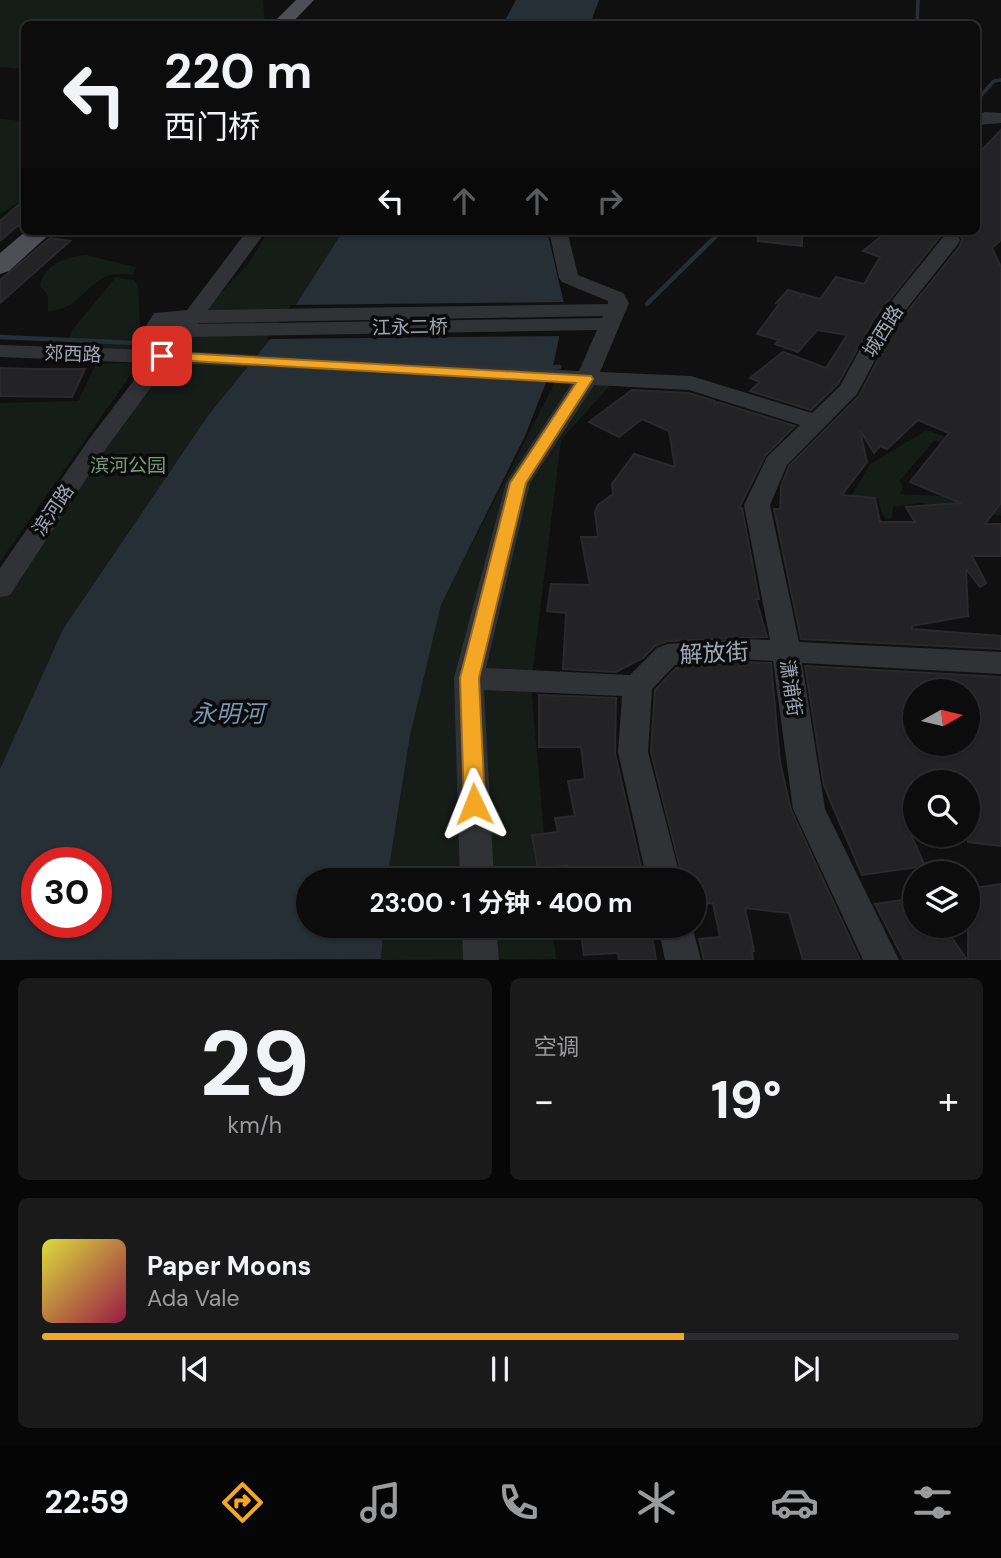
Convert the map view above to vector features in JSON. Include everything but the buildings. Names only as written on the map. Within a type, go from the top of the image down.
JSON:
[{"type":"main road","points":[[284,21],[306,0]]},
{"type":"main road","points":[[0,266],[36,235]]},
{"type":"street","points":[[980,119],[1001,118]]},
{"type":"street","name":"滨河路","points":[[0,588],[98,443],[254,235]]},
{"type":"street","points":[[477,868],[469,678],[518,483],[586,379],[619,303],[616,296],[569,278],[559,235]]},
{"type":"street","name":"城西路","points":[[816,422],[849,389],[883,324],[949,242],[935,235]]},
{"type":"street","name":"江永二桥","points":[[187,323],[613,317]]},
{"type":"street","name":"郊西路","points":[[0,351],[230,359],[691,383],[816,422]]},
{"type":"street","name":"潇浦街","points":[[816,422],[776,462],[757,505],[786,652],[809,809],[881,960]]},
{"type":"street","name":"解放街","points":[[637,686],[667,655],[742,649],[1001,663]]},
{"type":"street","points":[[469,678],[637,686],[633,752],[661,868]]},
{"type":"street","points":[[480,938],[481,960]]},
{"type":"street","points":[[678,938],[683,960]]},
{"type":"green space","points":[[0,0],[263,0],[265,21],[21,21],[21,69],[0,67]]},
{"type":"green space","points":[[0,119],[21,121],[21,201],[0,214]]},
{"type":"green space","name":"滨河公园","points":[[266,235],[340,235],[286,320],[209,414],[63,629],[0,769],[0,589],[162,356],[247,265]]},
{"type":"green space","points":[[86,255],[136,267],[133,275],[115,274],[105,277],[73,303],[48,311],[48,295],[40,286],[46,272],[64,260]]},
{"type":"green space","points":[[116,277],[134,280],[138,285],[140,328],[146,335],[149,349],[95,351],[68,341],[72,330]]},
{"type":"green space","points":[[139,363],[0,562],[0,403],[78,401],[96,364]]},
{"type":"green space","points":[[557,378],[615,380],[561,440],[531,685],[547,868],[389,868],[410,736],[441,605]]},
{"type":"green space","points":[[927,430],[957,441],[963,449],[934,441],[900,480],[903,488],[900,494],[964,497],[1001,505],[1001,516],[921,503],[893,507],[892,518],[886,519],[878,498],[851,496],[870,464]]},
{"type":"green space","points":[[383,938],[553,938],[556,959],[381,960]]},
{"type":"water","points":[[516,0],[599,0],[591,21],[505,21]]},
{"type":"water","name":"永明河","points":[[340,235],[548,235],[565,308],[554,362],[525,436],[441,605],[410,736],[389,868],[296,868],[296,938],[383,938],[381,959],[0,960],[0,769],[63,629],[209,414],[286,320]]},
{"type":"pier","points":[[567,302],[562,336],[267,339],[291,305]]},
{"type":"waterway","points":[[917,21],[918,0]]},
{"type":"waterway","points":[[980,97],[994,81],[1001,80]]},
{"type":"waterway","points":[[647,304],[717,235]]},
{"type":"waterway","points":[[0,337],[136,343]]},
{"type":"waterway","points":[[547,368],[559,367]]},
{"type":"route","points":[[162,356],[586,379],[518,483],[469,678],[474,804]]}]
